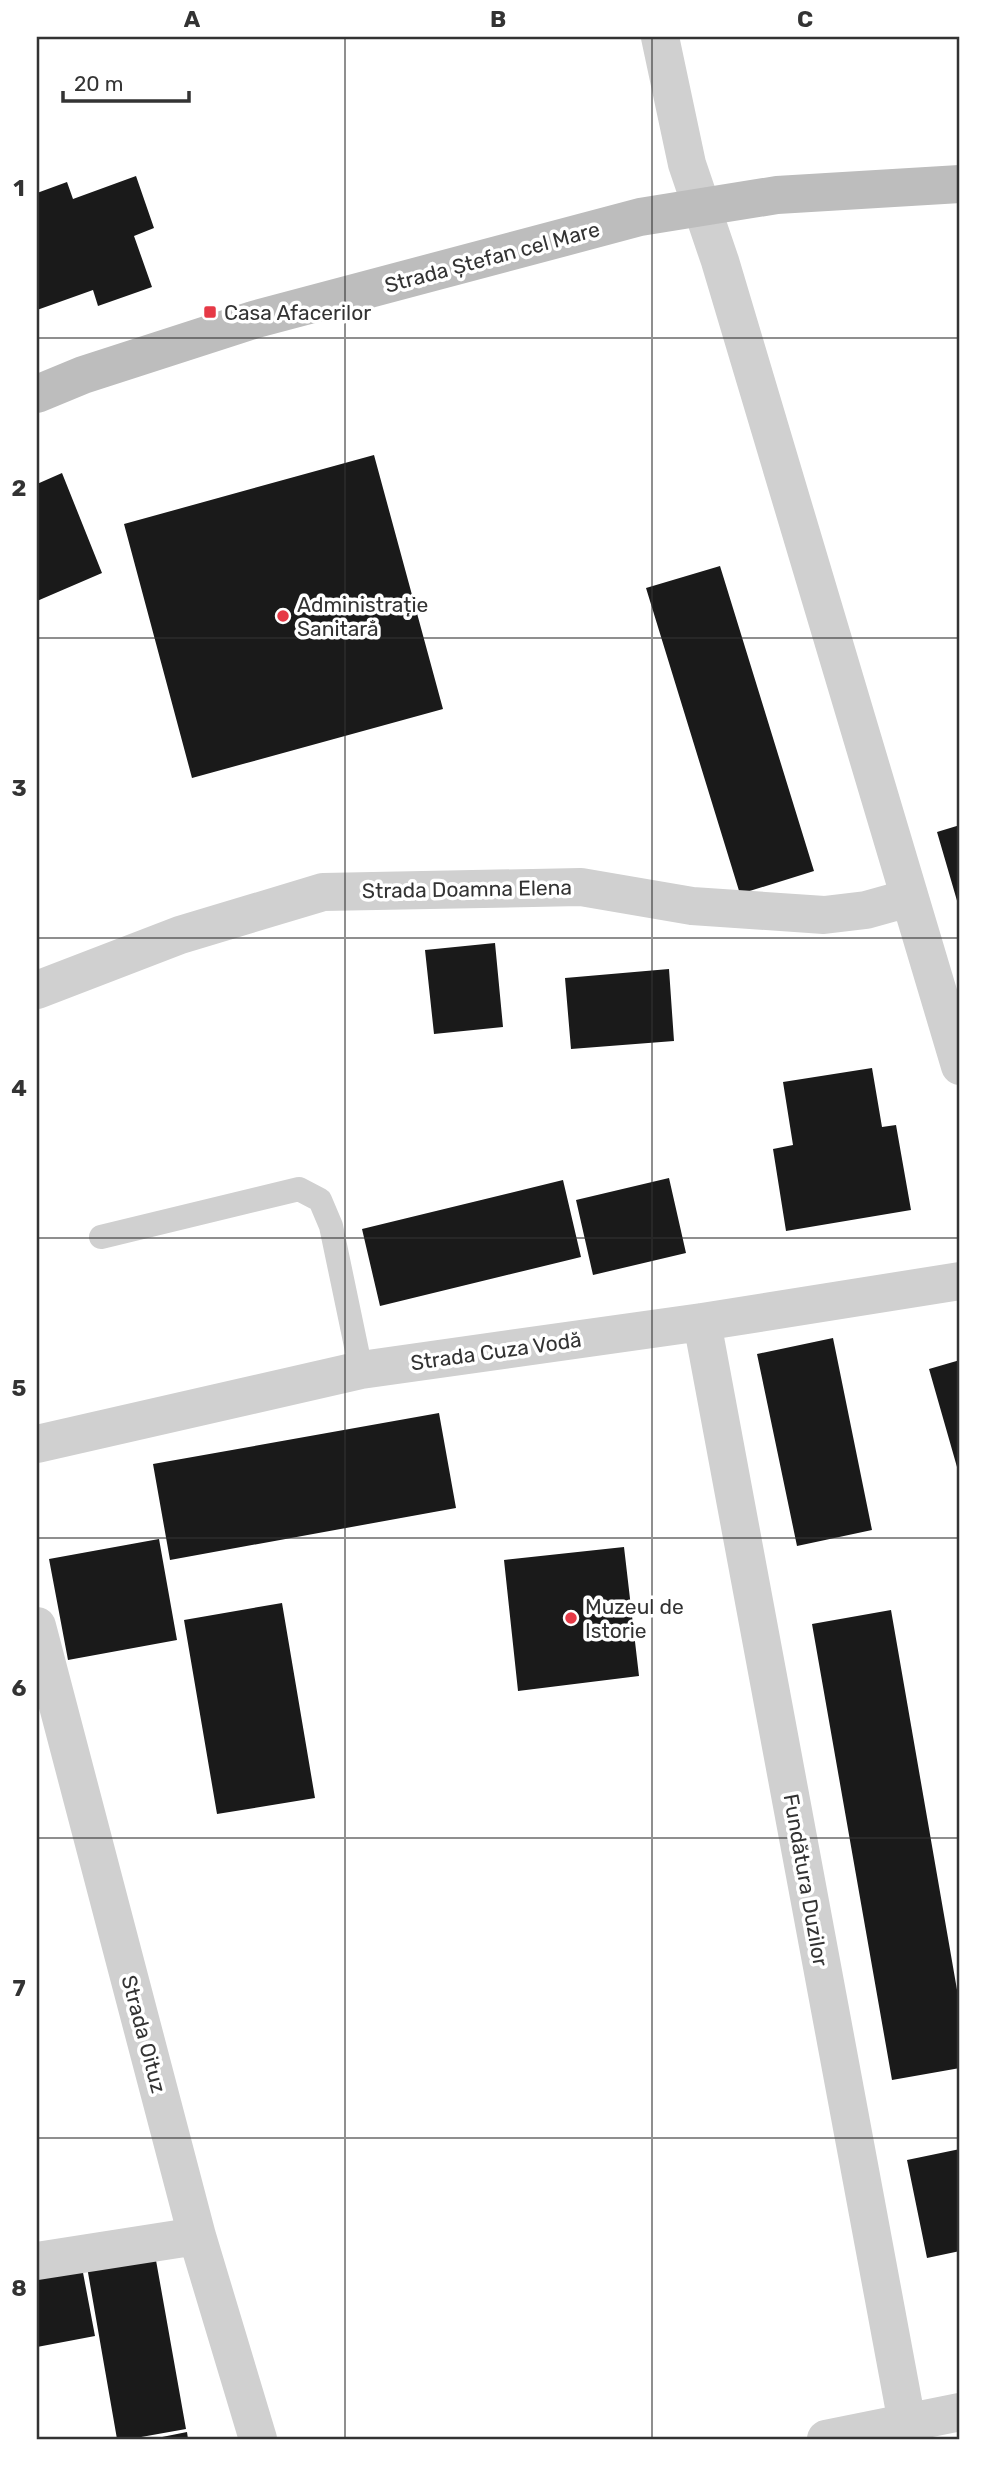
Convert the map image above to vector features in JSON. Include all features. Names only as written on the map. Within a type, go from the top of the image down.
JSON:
[{"type":"street","points":[[660,37],[687,164],[703,206],[960,1066]]},
{"type":"street","name":"Strada Ștefan cel Mare","points":[[37,394],[83,375],[253,320],[640,217],[778,195],[960,184]]},
{"type":"street","name":"Strada Doamna Elena","points":[[37,990],[180,935],[323,892],[582,887],[692,906],[824,915],[866,910],[909,898]]},
{"type":"street","name":"Strada Cuza Vodă","points":[[37,1444],[361,1370],[702,1322],[960,1281]]},
{"type":"street","name":"Fundătura Duzilor","points":[[702,1322],[908,2431]]},
{"type":"street","name":"Strada Oituz","points":[[37,1626],[197,2235],[258,2439]]},
{"type":"street","points":[[37,2261],[197,2235]]},
{"type":"street","points":[[826,2439],[908,2431],[960,2412]]},
{"type":"lane","points":[[101,1237],[299,1189],[320,1200],[331,1226],[361,1370]]},
{"type":"building","points":[[136,176],[154,228],[134,236],[152,287],[98,306],[93,290],[37,310],[37,193],[67,182],[73,199]]},
{"type":"building","name":"Administrație Sanitară","points":[[374,455],[443,709],[192,778],[124,524]]},
{"type":"building","points":[[62,473],[102,573],[37,601],[37,484]]},
{"type":"building","points":[[720,566],[814,871],[740,894],[646,588]]},
{"type":"building","points":[[960,825],[960,911],[937,832]]},
{"type":"building","points":[[495,943],[503,1027],[434,1034],[425,950]]},
{"type":"building","points":[[669,969],[674,1041],[571,1049],[565,978]]},
{"type":"building","points":[[872,1068],[882,1127],[896,1125],[911,1210],[786,1231],[773,1149],[793,1145],[783,1082]]},
{"type":"building","points":[[669,1178],[686,1253],[593,1275],[576,1200]]},
{"type":"building","points":[[563,1180],[581,1257],[380,1306],[362,1229]]},
{"type":"building","points":[[833,1338],[872,1530],[797,1546],[757,1354]]},
{"type":"building","points":[[960,1360],[960,1474],[959,1474],[929,1369]]},
{"type":"building","points":[[439,1413],[456,1508],[170,1560],[153,1464]]},
{"type":"building","points":[[159,1539],[177,1640],[68,1660],[49,1559]]},
{"type":"building","name":"Muzeul de Istorie","points":[[624,1547],[639,1676],[518,1691],[504,1560]]},
{"type":"building","points":[[282,1603],[315,1798],[217,1814],[184,1620]]},
{"type":"building","points":[[891,1610],[960,2007],[960,2068],[892,2080],[812,1624]]},
{"type":"building","points":[[960,2149],[960,2251],[927,2258],[907,2160]]},
{"type":"building","points":[[154,2249],[186,2429],[117,2439],[86,2261]]},
{"type":"building","points":[[81,2262],[95,2336],[37,2347],[37,2271]]},
{"type":"building","points":[[187,2432],[188,2439],[157,2439],[157,2438]]},
{"type":"place","name":"Casa Afacerilor","points":[[210,312]]},
{"type":"place","name":"Administrație Sanitară","points":[[283,616]]},
{"type":"place","name":"Muzeul de Istorie","points":[[571,1618]]}]
